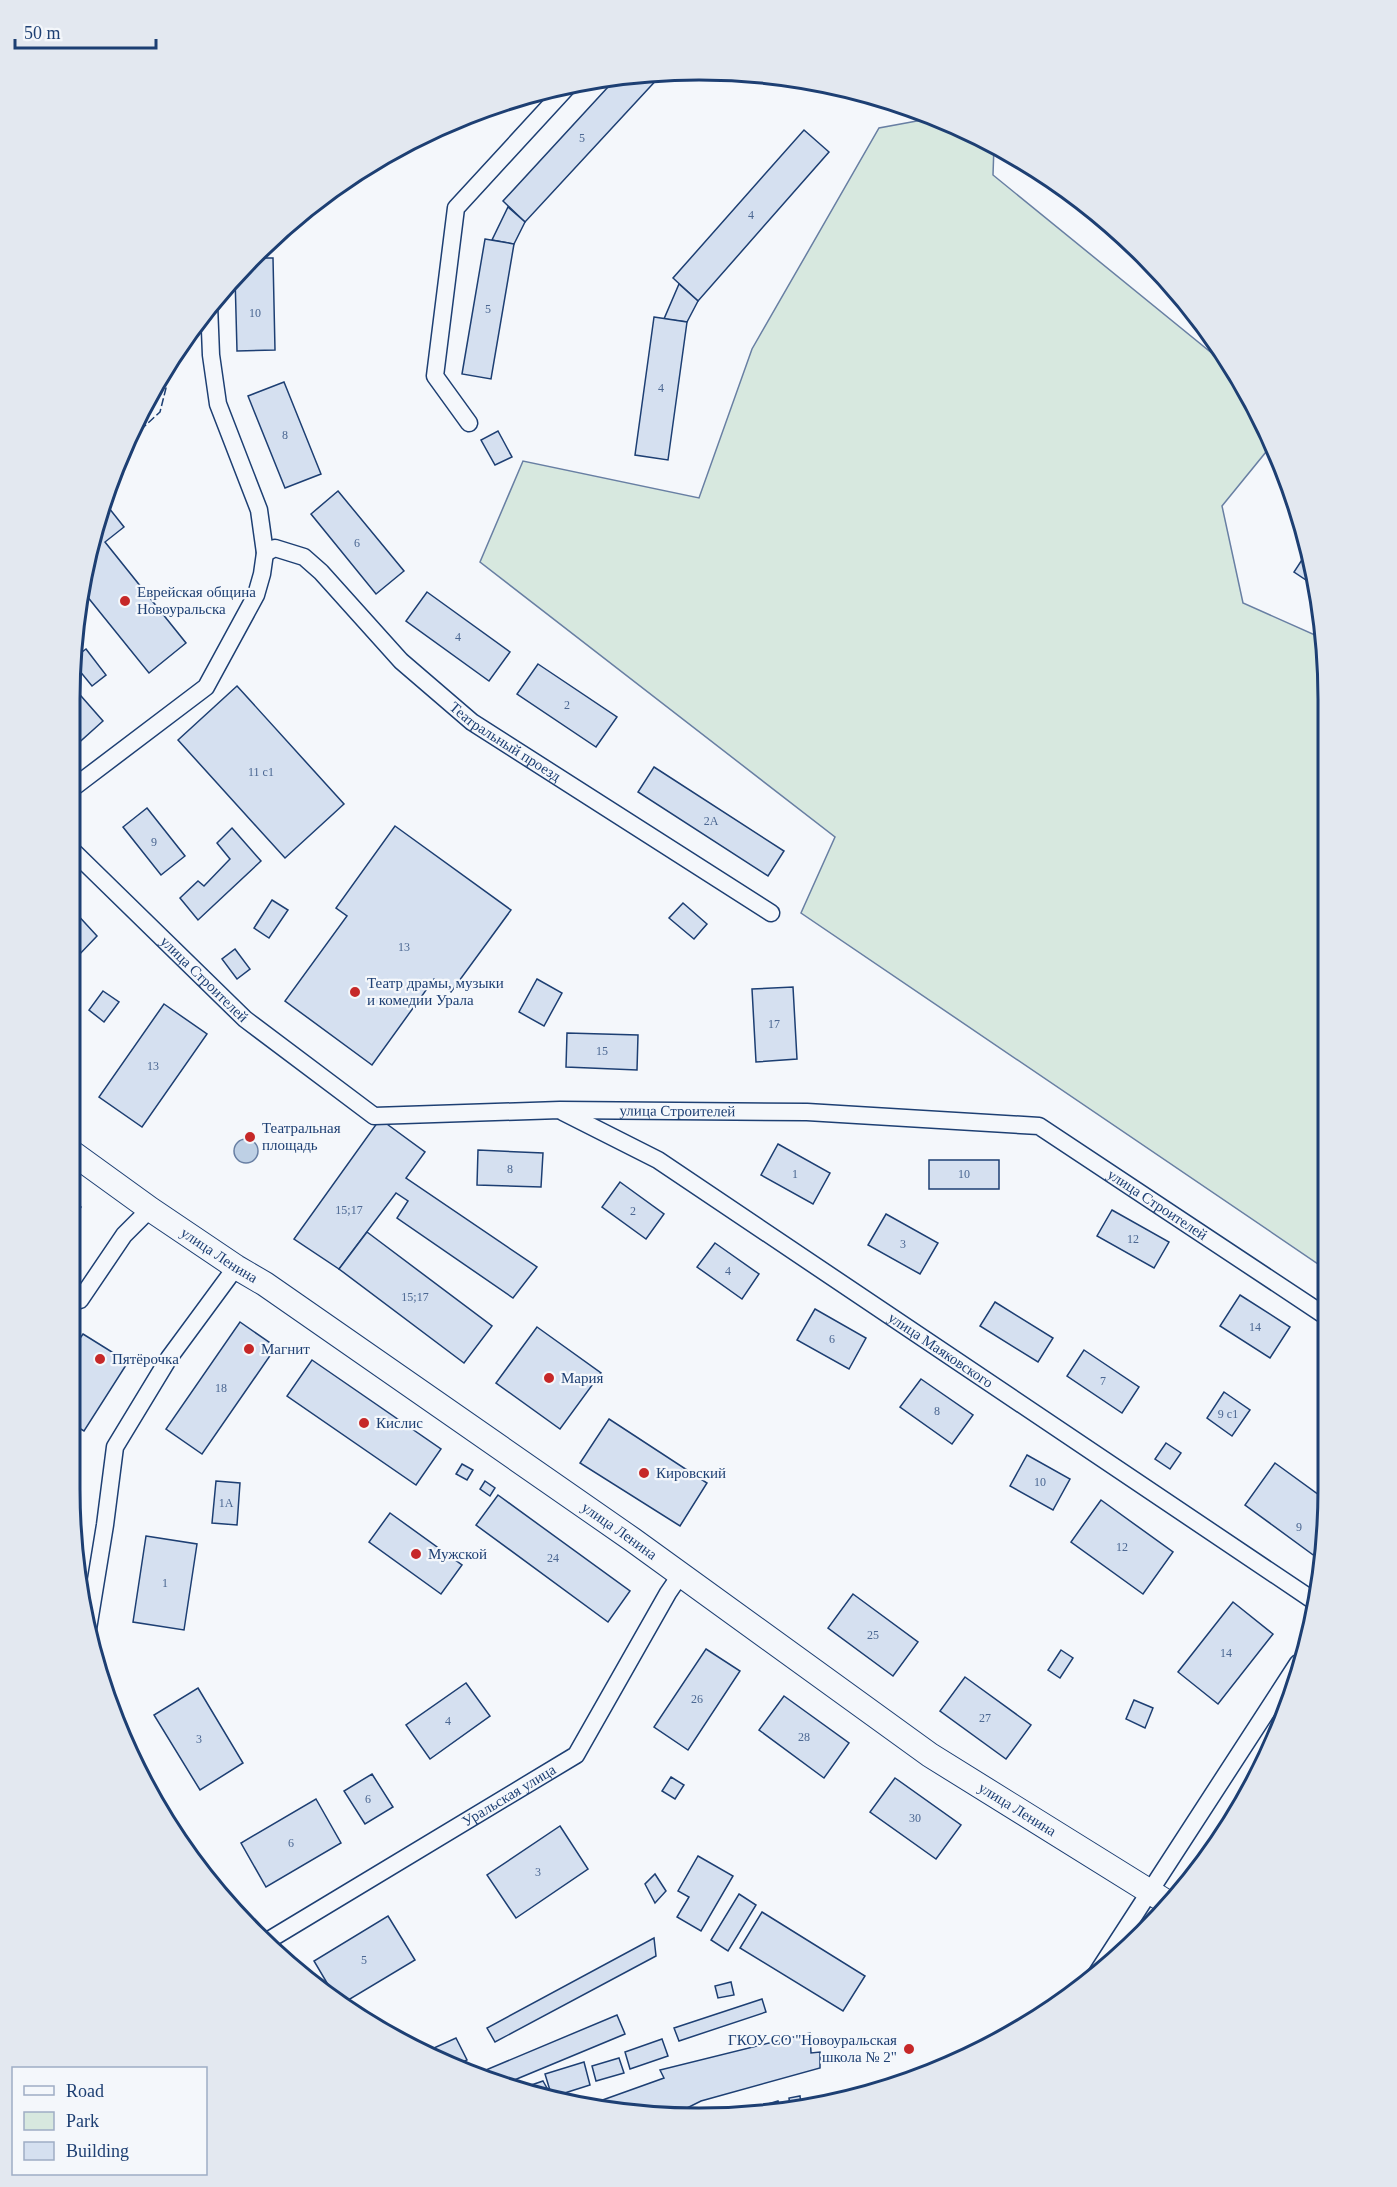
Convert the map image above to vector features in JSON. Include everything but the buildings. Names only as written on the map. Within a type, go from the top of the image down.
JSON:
[{"type":"main road","name":"улица Ленина","points":[[80,1158],[150,1209],[236,1267],[275,1290],[681,1574],[930,1755],[1159,1897]]},
{"type":"street","points":[[469,423],[435,376],[456,208],[560,95]]},
{"type":"street","points":[[80,782],[207,687],[256,595],[265,553],[258,510],[218,404],[211,355],[210,319]]},
{"type":"street","name":"Театральный проезд","points":[[265,553],[275,548],[304,557],[321,572],[401,661],[472,722],[771,913]]},
{"type":"street","name":"улица Строителей","points":[[80,858],[245,1018],[374,1116],[560,1110],[807,1112],[1039,1126],[1318,1311]]},
{"type":"street","name":"улица Маяковского","points":[[560,1110],[658,1160],[1308,1597]]},
{"type":"street","points":[[80,1300],[124,1235],[150,1209]]},
{"type":"street","points":[[91,1610],[115,1447],[169,1358],[236,1267]]},
{"type":"street","name":"Уральская улица","points":[[273,1938],[576,1755],[681,1574]]},
{"type":"street","points":[[1134,1928],[1159,1897],[1286,1683]]},
{"type":"green space","points":[[919,121],[994,154],[993,175],[1212,353],[1235,389],[1266,452],[1222,506],[1243,603],[1314,634],[1318,698],[1318,1264],[801,913],[835,837],[480,562],[523,461],[699,498],[752,349],[879,128]]},
{"type":"water","points":[[246,1139],[254,1143],[258,1151],[254,1159],[246,1163],[238,1159],[234,1151],[238,1143]]},
{"type":"fence","points":[[141,429],[160,412],[166,388],[164,386]]},
{"type":"place","name":"Еврейская община Новоуральска","points":[[125,601]]},
{"type":"place","name":"Театр драмы, музыки и комедии Урала","points":[[355,992]]},
{"type":"place","name":"Театральная площадь","points":[[250,1137]]},
{"type":"place","name":"Магнит","points":[[249,1349]]},
{"type":"place","name":"Пятёрочка","points":[[100,1359]]},
{"type":"place","name":"Мария","points":[[549,1378]]},
{"type":"place","name":"Кислис","points":[[364,1423]]},
{"type":"place","name":"Кировский","points":[[644,1473]]},
{"type":"place","name":"Мужской","points":[[416,1554]]},
{"type":"place","name":"ГКОУ СО \"Новоуральская школа № 2\"","points":[[909,2049]]}]
